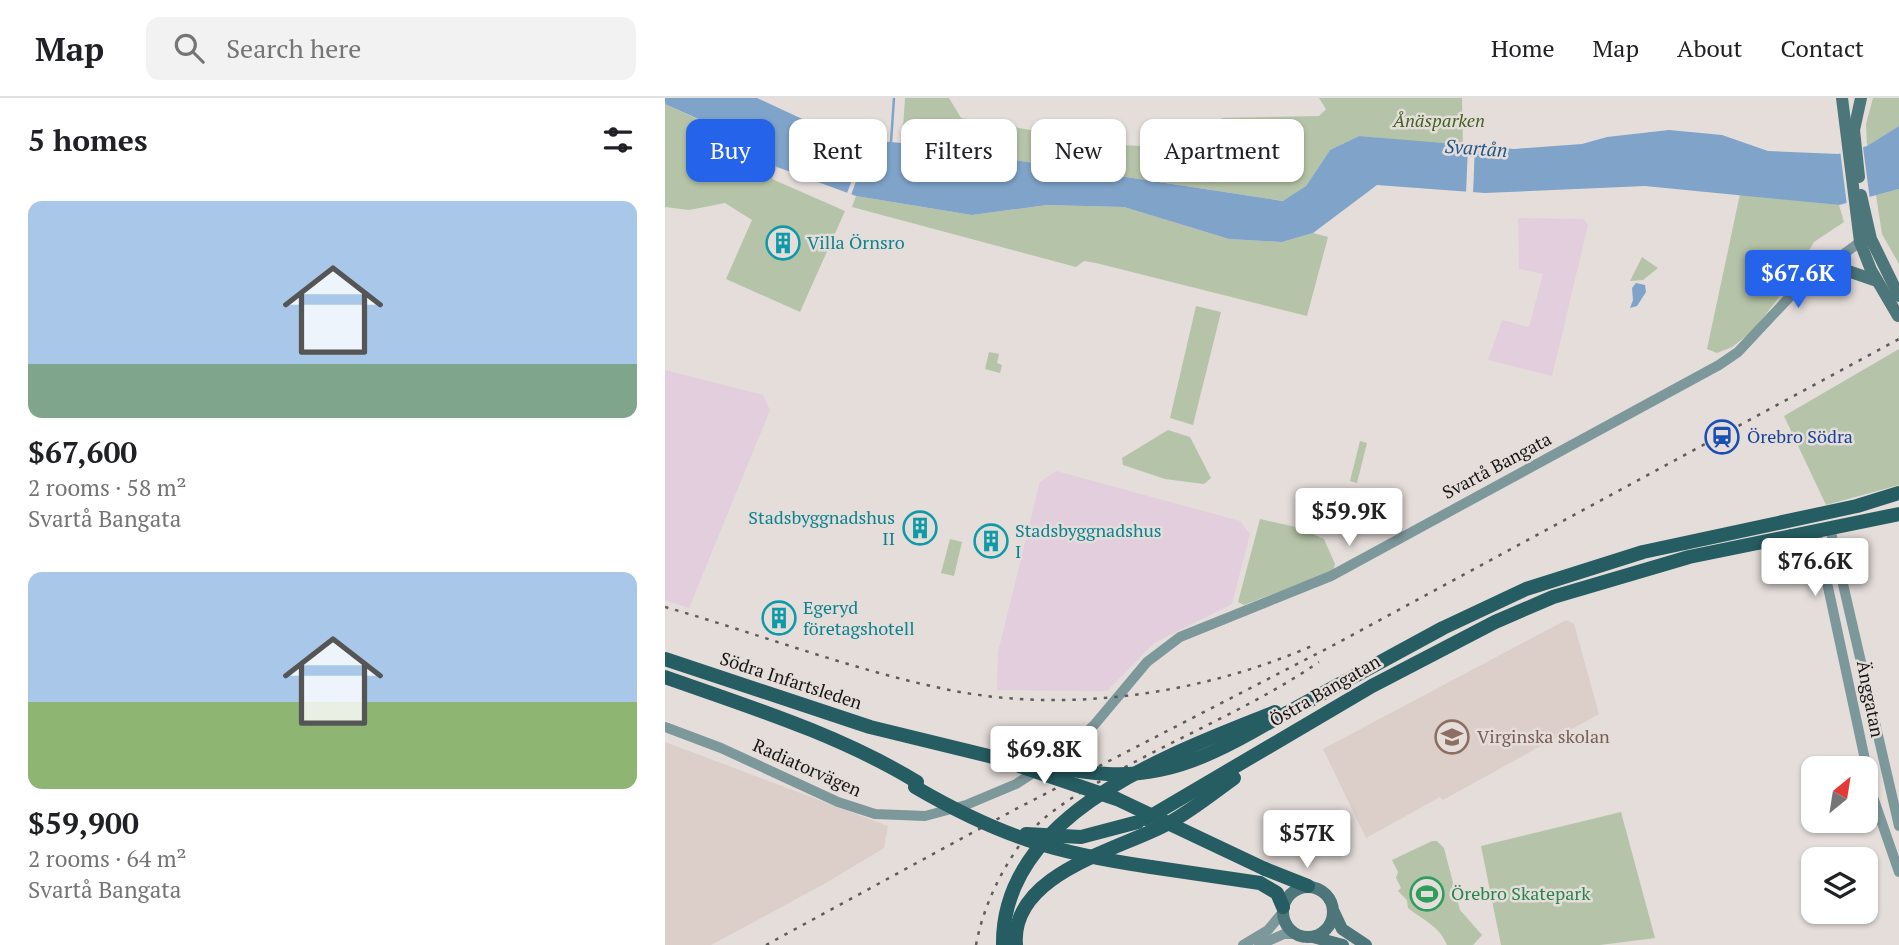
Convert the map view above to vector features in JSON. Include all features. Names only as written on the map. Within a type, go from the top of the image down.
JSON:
[{"type":"main road","points":[[1842,98],[1866,244],[1878,281],[1898,316]]},
{"type":"main road","points":[[1853,98],[1857,116]]},
{"type":"main road","points":[[1851,148],[1861,98]]},
{"type":"main road","points":[[1866,244],[1899,296]]},
{"type":"main road","points":[[1808,279],[1848,271],[1878,281]]},
{"type":"main road","name":"Östra Bangatan","points":[[993,757],[1019,758],[1113,775],[1153,773],[1209,755],[1494,603],[1570,573],[1672,545],[1821,514],[1899,493]]},
{"type":"main road","points":[[1821,514],[1823,529]]},
{"type":"main road","name":"Östra Bangatan","points":[[916,784],[983,819],[1040,836],[1081,837],[1138,822],[1185,799],[1264,747],[1414,663],[1553,597],[1660,564],[1899,514]]},
{"type":"main road","points":[[1792,536],[1797,543],[1820,550]]},
{"type":"main road","name":"Södra Infartsleden","points":[[665,659],[906,737],[993,757]]},
{"type":"main road","name":"Södra Infartsleden","points":[[665,677],[793,724],[866,755],[916,784]]},
{"type":"main road","points":[[1003,945],[1003,923],[1010,899],[1026,867],[1045,841],[1090,802],[1152,764],[1325,692]]},
{"type":"main road","points":[[1016,945],[1019,923],[1028,902],[1038,890],[1071,868],[1182,816],[1287,736]]},
{"type":"main road","points":[[993,757],[1117,799],[1265,869],[1326,894],[1342,929],[1366,945]]},
{"type":"main road","points":[[916,784],[983,825],[1026,842],[1079,855],[1260,883],[1277,893],[1289,934],[1343,945]]},
{"type":"main road","points":[[1281,914],[1293,891],[1308,886]]},
{"type":"main road","points":[[1311,937],[1328,927],[1333,911]]},
{"type":"street","name":"Svartå Bangata","points":[[1054,761],[1095,724],[1147,662],[1180,637],[1331,576],[1663,398],[1738,352],[1808,279],[1845,253],[1866,244]]},
{"type":"street","name":"Änggatan","points":[[1823,529],[1820,550],[1873,797],[1899,872]]},
{"type":"street","name":"Änggatan","points":[[1823,529],[1899,826]]},
{"type":"street","name":"Radiatorvägen","points":[[665,727],[721,748],[838,802],[891,817],[925,816],[966,805],[1016,784],[1054,761]]},
{"type":"street","points":[[1260,942],[1281,914]]},
{"type":"street","points":[[1243,945],[1289,934]]},
{"type":"shaded area","points":[[1518,218],[1584,219],[1588,225],[1552,376],[1488,360],[1502,320],[1529,327],[1543,274],[1519,269]]},
{"type":"shaded area","points":[[665,370],[763,395],[770,410],[689,608],[665,600]]},
{"type":"shaded area","points":[[1056,471],[1240,521],[1250,534],[1232,604],[1154,643],[1107,691],[997,690],[998,652],[1040,482]]},
{"type":"shaded area","name":"Virginska skolan","points":[[1566,620],[1574,624],[1599,714],[1443,800],[1440,797],[1366,838],[1323,749]]},
{"type":"shaded area","points":[[665,742],[888,826],[884,848],[711,945],[665,945]]},
{"type":"green space","points":[[905,98],[949,98],[961,118],[967,119],[904,119]]},
{"type":"green space","name":"Ånäsparken","points":[[1319,98],[1462,98],[1463,146],[1359,136],[1330,150],[1306,186],[1284,201],[1159,182],[1304,182],[1304,119],[1222,118],[1319,116],[1326,109]]},
{"type":"green space","points":[[1873,98],[1899,98],[1899,126],[1867,146],[1866,124]]},
{"type":"green space","points":[[665,104],[697,119],[686,119],[686,182],[775,180],[845,211],[800,312],[726,279],[752,220],[725,203],[689,210],[665,207]]},
{"type":"green space","points":[[1017,128],[1031,130],[1031,163],[1017,160]]},
{"type":"green space","points":[[1126,145],[1140,146],[1140,179],[1126,177]]},
{"type":"green space","points":[[1899,189],[1899,264],[1882,234],[1876,195]]},
{"type":"green space","points":[[1740,194],[1839,205],[1844,222],[1814,242],[1789,284],[1753,331],[1732,347],[1717,353],[1707,349]]},
{"type":"green space","points":[[856,196],[972,215],[1047,205],[1124,207],[1229,239],[1282,242],[1313,233],[1328,237],[1307,316],[1096,263],[1084,261],[1076,267],[852,207]]},
{"type":"green space","points":[[1642,257],[1658,268],[1643,280],[1630,281]]},
{"type":"green space","points":[[1196,306],[1221,312],[1193,425],[1170,418]]},
{"type":"green space","points":[[1899,349],[1899,485],[1826,505],[1784,416]]},
{"type":"green space","points":[[989,352],[999,354],[997,363],[1002,365],[1000,373],[985,369]]},
{"type":"green space","points":[[1168,430],[1190,437],[1211,478],[1204,484],[1165,479],[1123,465],[1122,458]]},
{"type":"green space","points":[[1360,441],[1367,443],[1357,483],[1350,481]]},
{"type":"green space","points":[[1260,519],[1300,528],[1324,539],[1335,564],[1333,571],[1244,605],[1238,602]]},
{"type":"green space","points":[[950,539],[962,542],[954,576],[941,573]]},
{"type":"green space","points":[[1621,812],[1655,938],[1600,945],[1501,945],[1481,846]]},
{"type":"green space","name":"Örebro Skatepark","points":[[1437,841],[1444,848],[1460,910],[1482,935],[1473,945],[1447,945],[1435,927],[1408,908],[1407,900],[1398,891],[1401,888],[1396,878],[1398,872],[1392,860]]},
{"type":"water","points":[[665,98],[757,98],[802,119],[789,119],[789,171],[775,166],[775,119],[698,119],[665,104]]},
{"type":"water","name":"Svartån","points":[[1899,126],[1899,189],[1839,205],[1645,186],[1485,193],[1377,185],[1313,233],[1282,242],[1229,239],[1124,207],[1047,205],[972,215],[856,196],[818,182],[887,182],[887,142],[901,143],[901,182],[1017,182],[1017,161],[1031,163],[1031,182],[1126,182],[1126,177],[1140,179],[1140,182],[1158,182],[1283,201],[1306,186],[1330,150],[1359,136],[1514,149],[1582,144],[1607,137],[1669,130],[1722,135],[1768,151],[1838,154],[1867,146]]},
{"type":"water","points":[[1636,283],[1645,285],[1646,292],[1637,306],[1630,308],[1633,300],[1632,288]]},
{"type":"pier","points":[[1468,145],[1475,145],[1473,195],[1466,194]]},
{"type":"pier","points":[[1863,147],[1870,200],[1847,206],[1840,150]]},
{"type":"pier","points":[[851,182],[856,182],[851,195],[847,193]]},
{"type":"waterway","points":[[891,142],[894,98]]},
{"type":"railway","points":[[766,945],[1014,810],[1330,647],[1899,339]]},
{"type":"railway","points":[[665,607],[905,680],[986,696],[1034,700],[1082,699],[1178,688],[1225,677],[1314,645]]},
{"type":"railway","points":[[976,945],[988,903],[1001,876],[1024,839],[1044,818],[1118,771],[1245,706],[1319,662]]},
{"type":"place","name":"Villa Örnsro","points":[[783,243]]},
{"type":"place","name":"Örebro Södra","points":[[1722,437]]},
{"type":"place","name":"Stadsbyggnadshus II","points":[[920,528]]},
{"type":"place","name":"Stadsbyggnadshus I","points":[[991,541]]},
{"type":"place","name":"Egeryd företagshotell","points":[[779,618]]},
{"type":"place","name":"Virginska skolan","points":[[1452,737]]},
{"type":"place","name":"Örebro Skatepark","points":[[1427,894]]}]
